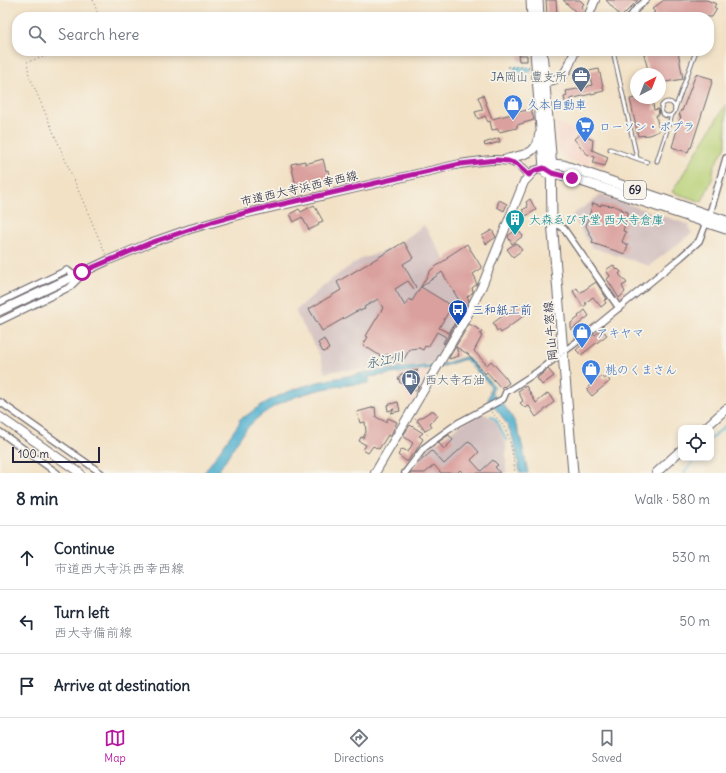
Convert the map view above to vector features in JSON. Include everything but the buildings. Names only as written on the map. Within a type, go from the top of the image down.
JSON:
[{"type":"main road","points":[[531,0],[532,12]]},
{"type":"main road","points":[[538,0],[539,12]]},
{"type":"main road","name":"岡山牛窓線","points":[[535,56],[536,66],[541,82],[551,154],[549,168]]},
{"type":"main road","name":"岡山牛窓線","points":[[542,56],[541,122],[551,188],[552,221],[573,473]]},
{"type":"main road","name":"69","points":[[549,168],[572,178],[708,219],[726,221]]},
{"type":"main road","name":"69","points":[[708,219],[726,229]]},
{"type":"street","points":[[590,12],[595,0]]},
{"type":"street","points":[[634,12],[646,0]]},
{"type":"street","points":[[541,82],[557,80],[563,76],[573,56]]},
{"type":"street","points":[[503,160],[532,151],[538,144],[541,122]]},
{"type":"street","points":[[405,473],[424,448],[458,423],[503,399],[506,392],[564,352],[699,241],[708,219],[726,158]]},
{"type":"street","name":"市道西大寺浜西幸西線","points":[[0,311],[109,260],[179,233],[239,214],[460,164],[503,160],[517,164],[529,175]]},
{"type":"street","points":[[375,473],[467,316],[482,286],[511,210],[524,182],[534,171],[549,168]]},
{"type":"street","points":[[552,221],[564,229],[619,308]]},
{"type":"street","points":[[0,302],[66,270],[75,276]]},
{"type":"street","points":[[0,321],[70,287],[86,271]]},
{"type":"street","points":[[0,402],[101,473]]},
{"type":"street","points":[[708,425],[726,409]]},
{"type":"street","points":[[0,417],[80,473]]},
{"type":"street","points":[[0,432],[57,473]]},
{"type":"street","points":[[656,473],[678,453]]},
{"type":"lane","points":[[614,56],[637,158]]},
{"type":"lane","points":[[657,161],[672,115],[694,56]]},
{"type":"lane","points":[[672,115],[667,116],[663,114],[661,110],[662,105],[666,102],[670,102],[674,105],[675,109]]},
{"type":"lane","points":[[610,149],[648,162]]},
{"type":"path","points":[[93,0],[98,12]]},
{"type":"path","points":[[47,56],[26,64],[28,75],[109,260]]},
{"type":"path","points":[[508,68],[536,66]]},
{"type":"path","points":[[539,374],[569,349],[588,336]]},
{"type":"path","points":[[488,407],[505,429],[512,444],[515,473]]},
{"type":"path","points":[[412,411],[419,426],[431,437]]},
{"type":"shaded area","points":[[556,121],[593,140],[589,167],[567,160],[558,149]]},
{"type":"shaded area","points":[[601,195],[690,225],[689,229],[692,233],[649,266],[591,247],[572,215]]},
{"type":"shaded area","points":[[424,225],[470,301],[434,363],[391,369],[341,370],[325,373],[320,356],[295,311],[333,278],[350,266],[364,257],[368,257],[394,247]]},
{"type":"shaded area","name":"西大寺石油","points":[[426,370],[429,375],[411,405],[400,386],[398,375]]},
{"type":"shaded area","points":[[481,414],[487,415],[495,421],[506,443],[507,473],[409,473],[427,449],[459,426]]},
{"type":"green space","points":[[726,104],[726,146],[714,166],[712,179],[702,202],[672,192]]},
{"type":"water","points":[[467,357],[495,387],[492,394],[501,403],[514,421],[521,440],[528,473],[520,473],[514,442],[507,425],[496,409],[488,401],[491,386],[465,359],[441,367],[369,377],[369,383],[321,389],[290,399],[262,414],[245,430],[217,473],[204,473],[240,422],[239,420],[241,418],[284,393],[342,377],[368,372],[443,364]]},
{"type":"waterway","points":[[516,69],[529,70]]},
{"type":"waterway","points":[[491,416],[496,420],[507,441]]},
{"type":"waterway","points":[[714,436],[726,425]]},
{"type":"waterway","points":[[684,473],[694,461]]},
{"type":"place","name":"JA岡山 豊支所","points":[[581,93]]},
{"type":"place","name":"久本自動車","points":[[513,121]]},
{"type":"place","name":"ローソン・ポプラ","points":[[585,143]]},
{"type":"place","name":"大森ゑびす堂 西大寺倉庫","points":[[515,236]]},
{"type":"place","name":"三和紙工前","points":[[458,326]]},
{"type":"place","name":"アキヤマ","points":[[582,349]]},
{"type":"place","name":"桃のくまさん","points":[[591,386]]},
{"type":"place","name":"西大寺石油","points":[[411,396]]},
{"type":"route","points":[[82,272],[150,243],[239,214],[460,164],[503,160],[517,164],[529,175],[534,171],[544,168],[552,173],[572,178]]},
{"type":"water label","name":"永江川","points":[[385,360]]}]
